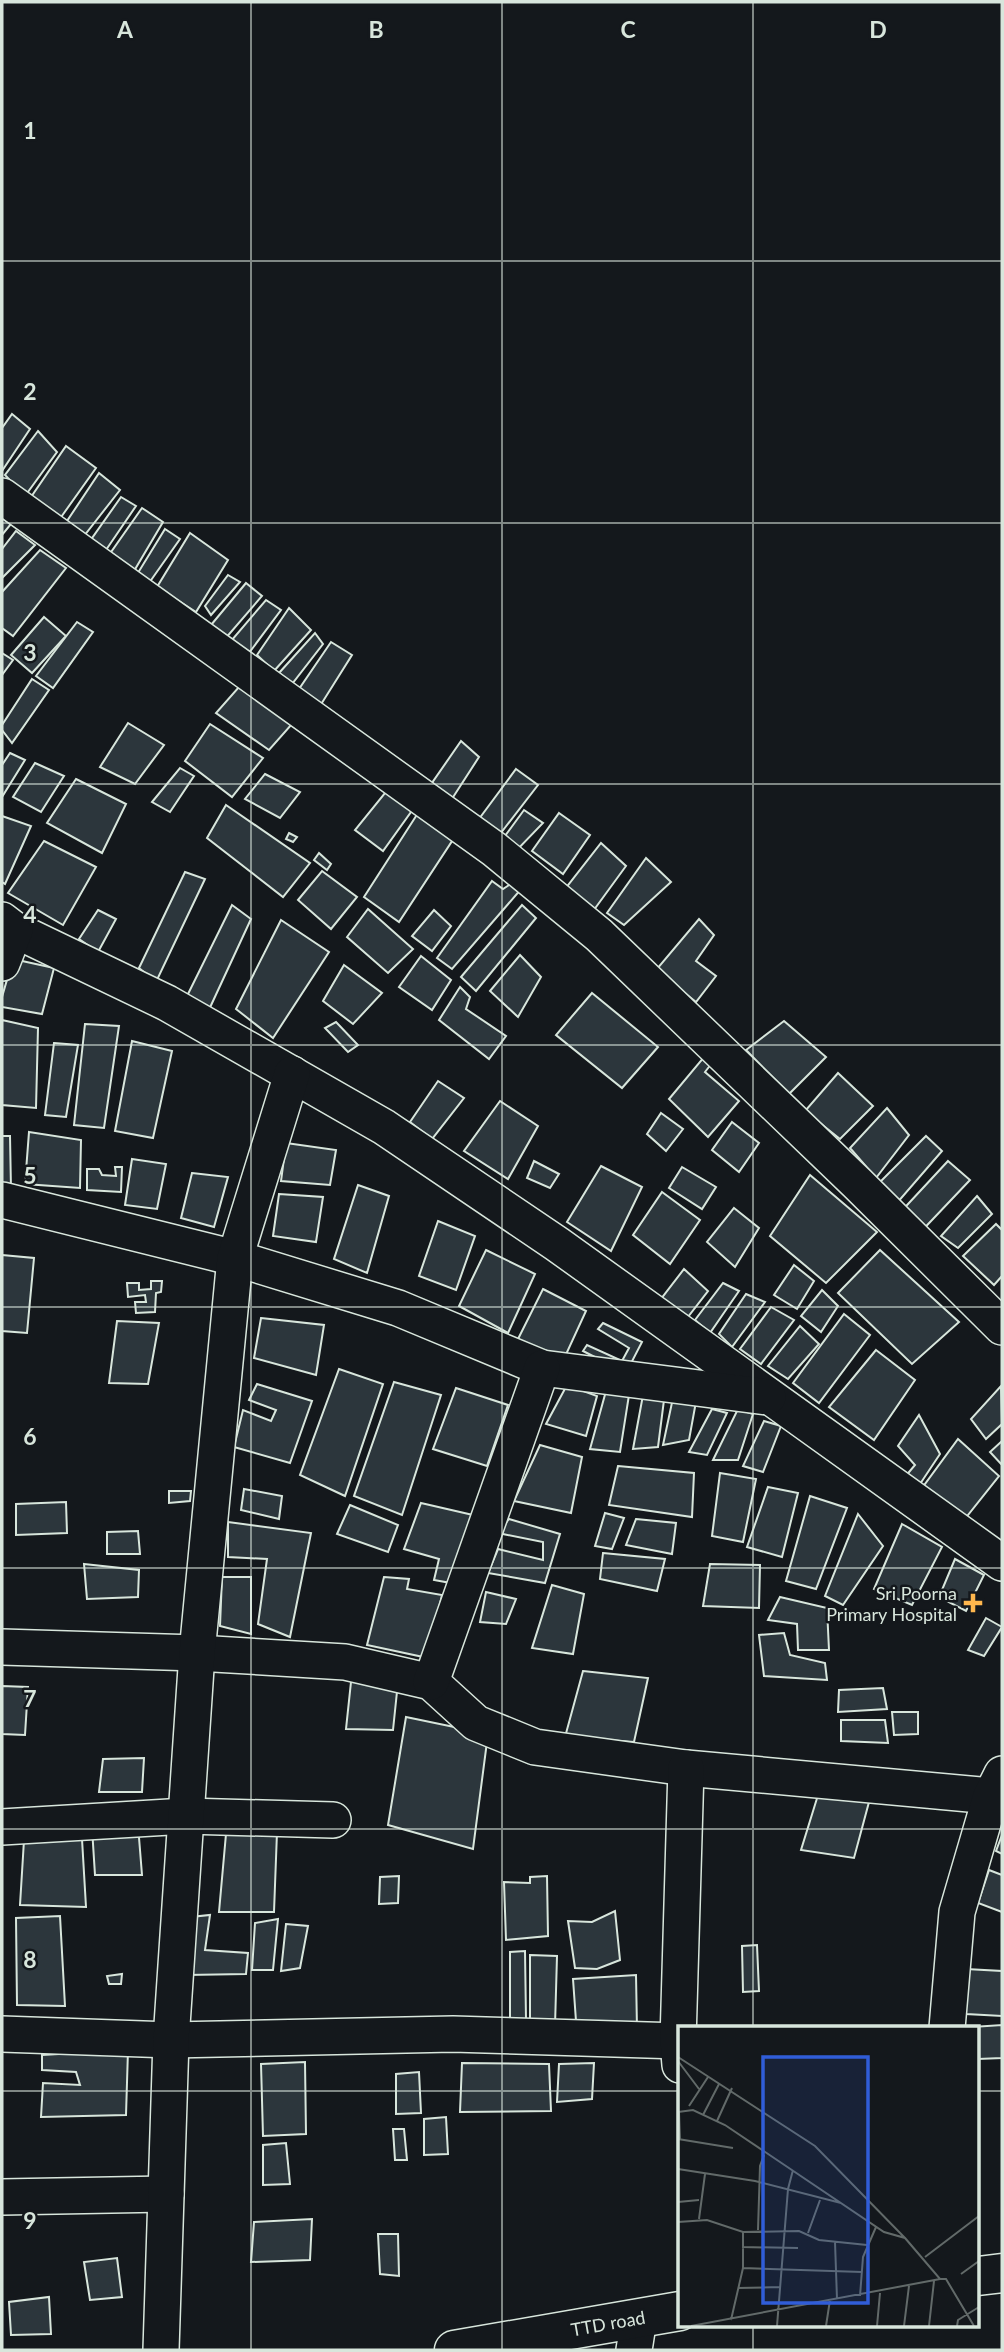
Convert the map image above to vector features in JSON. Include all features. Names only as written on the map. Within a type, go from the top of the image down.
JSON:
[{"type":"street","points":[[2,496],[494,849],[599,935],[858,1184],[1002,1327]]},
{"type":"street","points":[[2,963],[8,925],[167,1003],[384,1127],[557,1244],[1002,1563]]},
{"type":"street","points":[[161,2350],[171,2040],[197,1653],[235,1258],[292,1074]]},
{"type":"street","points":[[2,1200],[235,1258],[398,1308],[542,1368],[771,1398]]},
{"type":"street","points":[[431,1682],[542,1368]]},
{"type":"street","points":[[2,1647],[197,1653],[345,1662],[431,1682],[477,1723],[535,1747],[686,1768],[996,1785],[957,1912],[947,2026]]},
{"type":"street","points":[[680,2026],[686,1768]]},
{"type":"street","points":[[2,1827],[186,1816],[333,1820]]},
{"type":"street","points":[[2,2034],[171,2040],[453,2034],[678,2049]]},
{"type":"street","points":[[2,2197],[166,2194]]},
{"type":"street","points":[[979,2276],[1002,2273]]},
{"type":"street","name":"TTD road","points":[[454,2350],[637,2334],[678,2312]]},
{"type":"building","points":[[12,414],[30,429],[2,471],[2,428]]},
{"type":"building","points":[[38,431],[57,452],[25,496],[5,475]]},
{"type":"building","points":[[66,446],[96,468],[59,520],[29,500]]},
{"type":"building","points":[[99,473],[120,490],[84,536],[65,524]]},
{"type":"building","points":[[121,497],[136,506],[106,550],[90,541]]},
{"type":"building","points":[[142,508],[163,522],[134,571],[109,555]]},
{"type":"building","points":[[2,518],[11,524],[2,535]]},
{"type":"building","points":[[165,529],[180,539],[149,583],[136,576]]},
{"type":"building","points":[[16,531],[35,545],[2,578],[2,549]]},
{"type":"building","points":[[190,533],[228,560],[196,612],[157,587]]},
{"type":"building","points":[[40,550],[66,568],[13,636],[2,628],[2,592]]},
{"type":"building","points":[[228,575],[240,582],[211,615],[205,606]]},
{"type":"building","points":[[246,583],[262,596],[225,639],[211,625]]},
{"type":"building","points":[[266,600],[281,610],[249,653],[231,641]]},
{"type":"building","points":[[289,608],[311,630],[274,671],[257,655]]},
{"type":"building","points":[[44,617],[66,636],[32,673],[11,655]]},
{"type":"building","points":[[77,622],[93,632],[53,688],[36,676]]},
{"type":"building","points":[[315,633],[323,644],[292,684],[279,673]]},
{"type":"building","points":[[331,642],[352,655],[320,706],[297,692]]},
{"type":"building","points":[[2,653],[13,660],[2,675]]},
{"type":"building","points":[[32,679],[49,690],[12,743],[2,730],[2,725]]},
{"type":"building","points":[[246,679],[300,715],[269,750],[216,713]]},
{"type":"building","points":[[128,723],[164,745],[135,784],[100,767]]},
{"type":"building","points":[[210,724],[263,758],[232,797],[185,761]]},
{"type":"building","points":[[461,741],[479,757],[448,805],[425,793]]},
{"type":"building","points":[[10,753],[25,760],[2,797],[2,765]]},
{"type":"building","points":[[35,763],[64,776],[41,812],[13,797]]},
{"type":"building","points":[[180,768],[194,776],[170,812],[152,802]]},
{"type":"building","points":[[516,769],[538,785],[497,838],[476,823]]},
{"type":"building","points":[[265,774],[300,792],[280,818],[245,799]]},
{"type":"building","points":[[76,779],[126,804],[102,853],[47,823]]},
{"type":"building","points":[[389,788],[416,805],[383,851],[355,830]]},
{"type":"building","points":[[226,805],[310,863],[283,897],[207,838]]},
{"type":"building","points":[[524,810],[543,823],[516,851],[502,840]]},
{"type":"building","points":[[418,813],[456,835],[399,922],[364,897]]},
{"type":"building","points":[[559,813],[590,835],[563,874],[532,851]]},
{"type":"building","points":[[2,816],[31,826],[5,884],[2,882]]},
{"type":"building","points":[[289,833],[297,837],[293,842],[286,839]]},
{"type":"building","points":[[44,841],[96,867],[63,925],[8,893]]},
{"type":"building","points":[[601,843],[626,866],[588,918],[562,893]]},
{"type":"building","points":[[319,853],[331,864],[327,870],[314,860]]},
{"type":"building","points":[[646,858],[671,882],[624,925],[607,913]]},
{"type":"building","points":[[322,871],[357,897],[331,929],[298,900]]},
{"type":"building","points":[[185,872],[205,879],[156,982],[139,968]]},
{"type":"building","points":[[492,881],[503,889],[515,881],[522,888],[452,969],[437,958]]},
{"type":"building","points":[[232,905],[251,919],[207,1014],[187,996]]},
{"type":"building","points":[[522,905],[536,918],[476,991],[461,977]]},
{"type":"building","points":[[368,909],[413,949],[388,973],[347,937]]},
{"type":"building","points":[[98,910],[116,919],[98,952],[79,939]]},
{"type":"building","points":[[434,910],[451,926],[432,951],[412,936]]},
{"type":"building","points":[[699,919],[714,935],[696,961],[716,976],[696,1002],[656,970]]},
{"type":"building","points":[[281,920],[329,952],[273,1038],[236,1009]]},
{"type":"building","points":[[520,955],[541,977],[518,1017],[490,991]]},
{"type":"building","points":[[421,956],[451,980],[432,1010],[399,987]]},
{"type":"building","points":[[13,959],[54,968],[42,1014],[2,1007],[2,997]]},
{"type":"building","points":[[344,965],[382,993],[353,1024],[323,1001]]},
{"type":"building","points":[[460,987],[470,997],[466,1009],[506,1036],[489,1059],[439,1020]]},
{"type":"building","points":[[592,993],[658,1047],[622,1088],[556,1035]]},
{"type":"building","points":[[2,1020],[38,1028],[36,1108],[2,1105]]},
{"type":"building","points":[[784,1021],[826,1057],[789,1094],[746,1050]]},
{"type":"building","points":[[336,1022],[358,1045],[348,1052],[325,1028]]},
{"type":"building","points":[[85,1024],[119,1026],[104,1128],[74,1125]]},
{"type":"building","points":[[132,1041],[172,1051],[153,1138],[115,1131]]},
{"type":"building","points":[[54,1043],[78,1045],[66,1117],[45,1115]]},
{"type":"building","points":[[704,1057],[712,1063],[705,1072],[739,1101],[708,1137],[669,1099]]},
{"type":"building","points":[[838,1073],[873,1106],[840,1139],[805,1111]]},
{"type":"building","points":[[438,1081],[464,1098],[432,1139],[410,1122]]},
{"type":"building","points":[[500,1101],[538,1126],[508,1179],[464,1151]]},
{"type":"building","points":[[887,1108],[909,1135],[876,1178],[850,1148]]},
{"type":"building","points":[[661,1113],[683,1129],[666,1151],[647,1134]]},
{"type":"building","points":[[732,1122],[759,1143],[739,1172],[712,1150]]},
{"type":"building","points":[[29,1132],[81,1140],[80,1188],[25,1184]]},
{"type":"building","points":[[2,1136],[10,1136],[11,1190],[2,1190]]},
{"type":"building","points":[[926,1136],[942,1151],[897,1203],[880,1182]]},
{"type":"building","points":[[286,1143],[336,1150],[330,1185],[281,1181]]},
{"type":"building","points":[[132,1159],[166,1164],[157,1209],[125,1205]]},
{"type":"building","points":[[534,1161],[559,1174],[550,1188],[527,1178]]},
{"type":"building","points":[[948,1161],[970,1180],[914,1239],[895,1218]]},
{"type":"building","points":[[601,1166],[642,1187],[611,1251],[567,1222]]},
{"type":"building","points":[[115,1167],[122,1167],[121,1192],[87,1190],[87,1169],[99,1169],[102,1175],[116,1176]]},
{"type":"building","points":[[682,1167],[716,1187],[702,1209],[669,1188]]},
{"type":"building","points":[[192,1173],[228,1177],[214,1227],[181,1218]]},
{"type":"building","points":[[810,1175],[877,1232],[826,1283],[770,1236]]},
{"type":"building","points":[[358,1185],[389,1196],[367,1273],[334,1259]]},
{"type":"building","points":[[662,1192],[700,1220],[670,1264],[633,1235]]},
{"type":"building","points":[[279,1194],[323,1197],[316,1242],[273,1236]]},
{"type":"building","points":[[977,1196],[992,1214],[958,1248],[941,1236]]},
{"type":"building","points":[[734,1208],[759,1228],[735,1267],[707,1242]]},
{"type":"building","points":[[438,1221],[475,1236],[456,1290],[419,1276]]},
{"type":"building","points":[[996,1224],[1002,1230],[1002,1276],[994,1285],[963,1256]]},
{"type":"building","points":[[486,1250],[535,1274],[508,1333],[459,1306]]},
{"type":"building","points":[[880,1250],[959,1322],[912,1364],[838,1293]]},
{"type":"building","points":[[2,1255],[34,1258],[27,1333],[2,1331]]},
{"type":"building","points":[[794,1265],[814,1281],[797,1309],[774,1295]]},
{"type":"building","points":[[684,1269],[708,1291],[684,1322],[661,1299]]},
{"type":"building","points":[[151,1281],[162,1281],[161,1292],[156,1293],[155,1312],[136,1313],[135,1302],[146,1302],[145,1295],[128,1297],[127,1283],[139,1283],[139,1290],[151,1289]]},
{"type":"building","points":[[723,1283],[739,1291],[710,1333],[695,1320]]},
{"type":"building","points":[[543,1289],[586,1311],[563,1361],[517,1341]]},
{"type":"building","points":[[822,1290],[838,1306],[821,1332],[801,1316]]},
{"type":"building","points":[[746,1294],[765,1302],[732,1347],[719,1334]]},
{"type":"building","points":[[771,1307],[794,1320],[761,1364],[740,1349]]},
{"type":"building","points":[[844,1314],[870,1335],[819,1403],[793,1383]]},
{"type":"building","points":[[261,1318],[324,1325],[316,1375],[254,1358]]},
{"type":"building","points":[[117,1321],[159,1323],[148,1384],[109,1383]]},
{"type":"building","points":[[603,1323],[642,1342],[626,1373],[583,1351],[587,1345],[622,1361],[629,1348],[598,1329]]},
{"type":"building","points":[[800,1326],[819,1344],[788,1379],[768,1366]]},
{"type":"building","points":[[876,1350],[915,1380],[874,1440],[829,1407]]},
{"type":"building","points":[[339,1369],[383,1384],[345,1496],[300,1475]]},
{"type":"building","points":[[394,1382],[441,1395],[402,1515],[354,1496]]},
{"type":"building","points":[[257,1384],[312,1401],[290,1463],[234,1447],[243,1410],[271,1421],[276,1410],[249,1400]]},
{"type":"building","points":[[567,1385],[597,1396],[586,1436],[546,1424]]},
{"type":"building","points":[[1001,1386],[1002,1424],[986,1439],[971,1419]]},
{"type":"building","points":[[456,1388],[508,1405],[487,1466],[433,1449]]},
{"type":"building","points":[[606,1391],[629,1395],[620,1452],[590,1449]]},
{"type":"building","points":[[674,1393],[697,1396],[689,1440],[663,1445]]},
{"type":"building","points":[[643,1395],[664,1400],[658,1447],[633,1449]]},
{"type":"building","points":[[712,1409],[727,1413],[707,1455],[689,1452]]},
{"type":"building","points":[[738,1409],[753,1414],[738,1460],[713,1460]]},
{"type":"building","points":[[919,1415],[940,1454],[916,1490],[904,1478],[915,1465],[898,1446]]},
{"type":"building","points":[[764,1421],[781,1426],[763,1472],[743,1466]]},
{"type":"building","points":[[958,1439],[999,1476],[964,1520],[917,1495]]},
{"type":"building","points":[[1002,1441],[1002,1465],[990,1452]]},
{"type":"building","points":[[540,1445],[582,1457],[571,1513],[514,1501]]},
{"type":"building","points":[[618,1466],[694,1473],[692,1517],[609,1505]]},
{"type":"building","points":[[720,1473],[756,1479],[743,1542],[712,1536]]},
{"type":"building","points":[[768,1487],[798,1493],[782,1557],[747,1547]]},
{"type":"building","points":[[244,1489],[282,1496],[279,1519],[241,1510]]},
{"type":"building","points":[[169,1491],[191,1491],[190,1501],[169,1503]]},
{"type":"building","points":[[810,1496],[847,1508],[816,1589],[786,1581]]},
{"type":"building","points":[[66,1502],[67,1533],[16,1535],[16,1504]]},
{"type":"building","points":[[421,1503],[473,1515],[451,1583],[434,1580],[439,1559],[404,1549]]},
{"type":"building","points":[[350,1505],[398,1525],[388,1552],[337,1534]]},
{"type":"building","points":[[605,1513],[624,1518],[612,1549],[595,1546]]},
{"type":"building","points":[[858,1514],[883,1546],[843,1605],[825,1596]]},
{"type":"building","points":[[509,1519],[560,1534],[545,1583],[488,1573],[498,1549],[543,1560],[543,1542],[498,1533]]},
{"type":"building","points":[[636,1519],[676,1523],[672,1554],[626,1545]]},
{"type":"building","points":[[228,1522],[311,1533],[290,1637],[258,1624],[267,1559],[228,1557]]},
{"type":"building","points":[[902,1524],[942,1547],[912,1605],[874,1589]]},
{"type":"building","points":[[138,1531],[140,1554],[107,1554],[107,1532]]},
{"type":"building","points":[[603,1553],[665,1559],[657,1591],[600,1579]]},
{"type":"building","points":[[955,1559],[984,1575],[966,1611],[939,1597]]},
{"type":"building","points":[[84,1564],[139,1570],[138,1597],[87,1599]]},
{"type":"building","points":[[710,1564],[760,1565],[759,1608],[703,1606]]},
{"type":"building","points":[[222,1577],[251,1577],[251,1634],[220,1626]]},
{"type":"building","points":[[384,1577],[409,1579],[407,1589],[442,1595],[428,1658],[367,1645]]},
{"type":"building","points":[[552,1585],[584,1594],[573,1654],[532,1648]]},
{"type":"building","points":[[486,1592],[516,1599],[506,1624],[480,1622]]},
{"type":"building","points":[[780,1597],[827,1608],[829,1650],[798,1650],[797,1624],[768,1620]]},
{"type":"building","points":[[986,1618],[1002,1627],[984,1656],[968,1650]]},
{"type":"building","points":[[784,1633],[790,1655],[825,1663],[827,1680],[764,1676],[759,1635]]},
{"type":"building","points":[[583,1671],[648,1678],[634,1742],[565,1737]]},
{"type":"building","points":[[351,1682],[398,1682],[393,1730],[346,1729]]},
{"type":"building","points":[[2,1686],[28,1687],[25,1735],[2,1734]]},
{"type":"building","points":[[883,1688],[887,1709],[838,1712],[839,1690]]},
{"type":"building","points":[[892,1712],[918,1712],[918,1734],[894,1735]]},
{"type":"building","points":[[406,1717],[488,1734],[473,1849],[388,1825]]},
{"type":"building","points":[[841,1720],[885,1720],[888,1743],[841,1741]]},
{"type":"building","points":[[144,1758],[142,1792],[99,1792],[103,1759]]},
{"type":"building","points":[[818,1795],[869,1802],[854,1858],[801,1850]]},
{"type":"building","points":[[138,1825],[142,1875],[95,1875],[92,1828]]},
{"type":"building","points":[[277,1832],[274,1912],[219,1912],[226,1834]]},
{"type":"building","points":[[1002,1835],[1002,1854],[996,1851]]},
{"type":"building","points":[[82,1839],[86,1907],[20,1905],[24,1840]]},
{"type":"building","points":[[989,1870],[1002,1875],[1002,1912],[978,1903]]},
{"type":"building","points":[[399,1876],[398,1903],[379,1904],[380,1877]]},
{"type":"building","points":[[547,1876],[548,1936],[506,1940],[504,1882],[530,1883],[530,1877]]},
{"type":"building","points":[[615,1911],[620,1960],[597,1969],[575,1968],[568,1921],[592,1922]]},
{"type":"building","points":[[210,1915],[205,1950],[248,1953],[246,1974],[186,1975],[191,1917]]},
{"type":"building","points":[[60,1916],[65,2006],[17,2005],[16,1918]]},
{"type":"building","points":[[278,1919],[273,1970],[252,1970],[255,1923]]},
{"type":"building","points":[[286,1924],[308,1926],[300,1968],[281,1971]]},
{"type":"building","points":[[757,1945],[759,1991],[743,1992],[742,1946]]},
{"type":"building","points":[[525,1951],[526,2020],[510,2020],[510,1952]]},
{"type":"building","points":[[530,1955],[557,1956],[555,2026],[530,2025]]},
{"type":"building","points":[[966,1969],[1002,1971],[1002,2016],[966,2014]]},
{"type":"building","points":[[122,1974],[121,1984],[109,1984],[107,1976]]},
{"type":"building","points":[[636,1975],[637,2029],[577,2035],[573,1979]]},
{"type":"building","points":[[1002,2025],[1002,2058],[979,2059],[979,2027]]},
{"type":"building","points":[[128,2050],[126,2115],[41,2117],[43,2083],[80,2085],[76,2072],[42,2070],[42,2055]]},
{"type":"building","points":[[305,2062],[306,2134],[263,2136],[261,2064]]},
{"type":"building","points":[[462,2063],[549,2064],[551,2111],[460,2112]]},
{"type":"building","points":[[594,2063],[592,2099],[557,2102],[559,2064]]},
{"type":"building","points":[[419,2072],[421,2113],[396,2114],[396,2074]]},
{"type":"building","points":[[446,2117],[448,2154],[424,2155],[424,2119]]},
{"type":"building","points":[[393,2129],[404,2129],[407,2160],[395,2160]]},
{"type":"building","points":[[286,2143],[290,2184],[263,2185],[263,2145]]},
{"type":"building","points":[[312,2219],[310,2260],[251,2262],[254,2222]]},
{"type":"building","points":[[378,2234],[398,2234],[399,2276],[380,2274]]},
{"type":"building","points":[[117,2258],[122,2297],[90,2300],[84,2262]]},
{"type":"building","points":[[49,2297],[51,2334],[11,2335],[9,2302]]},
{"type":"place","name":"Sri Poorna Primary Hospital","points":[[973,1603]]}]
